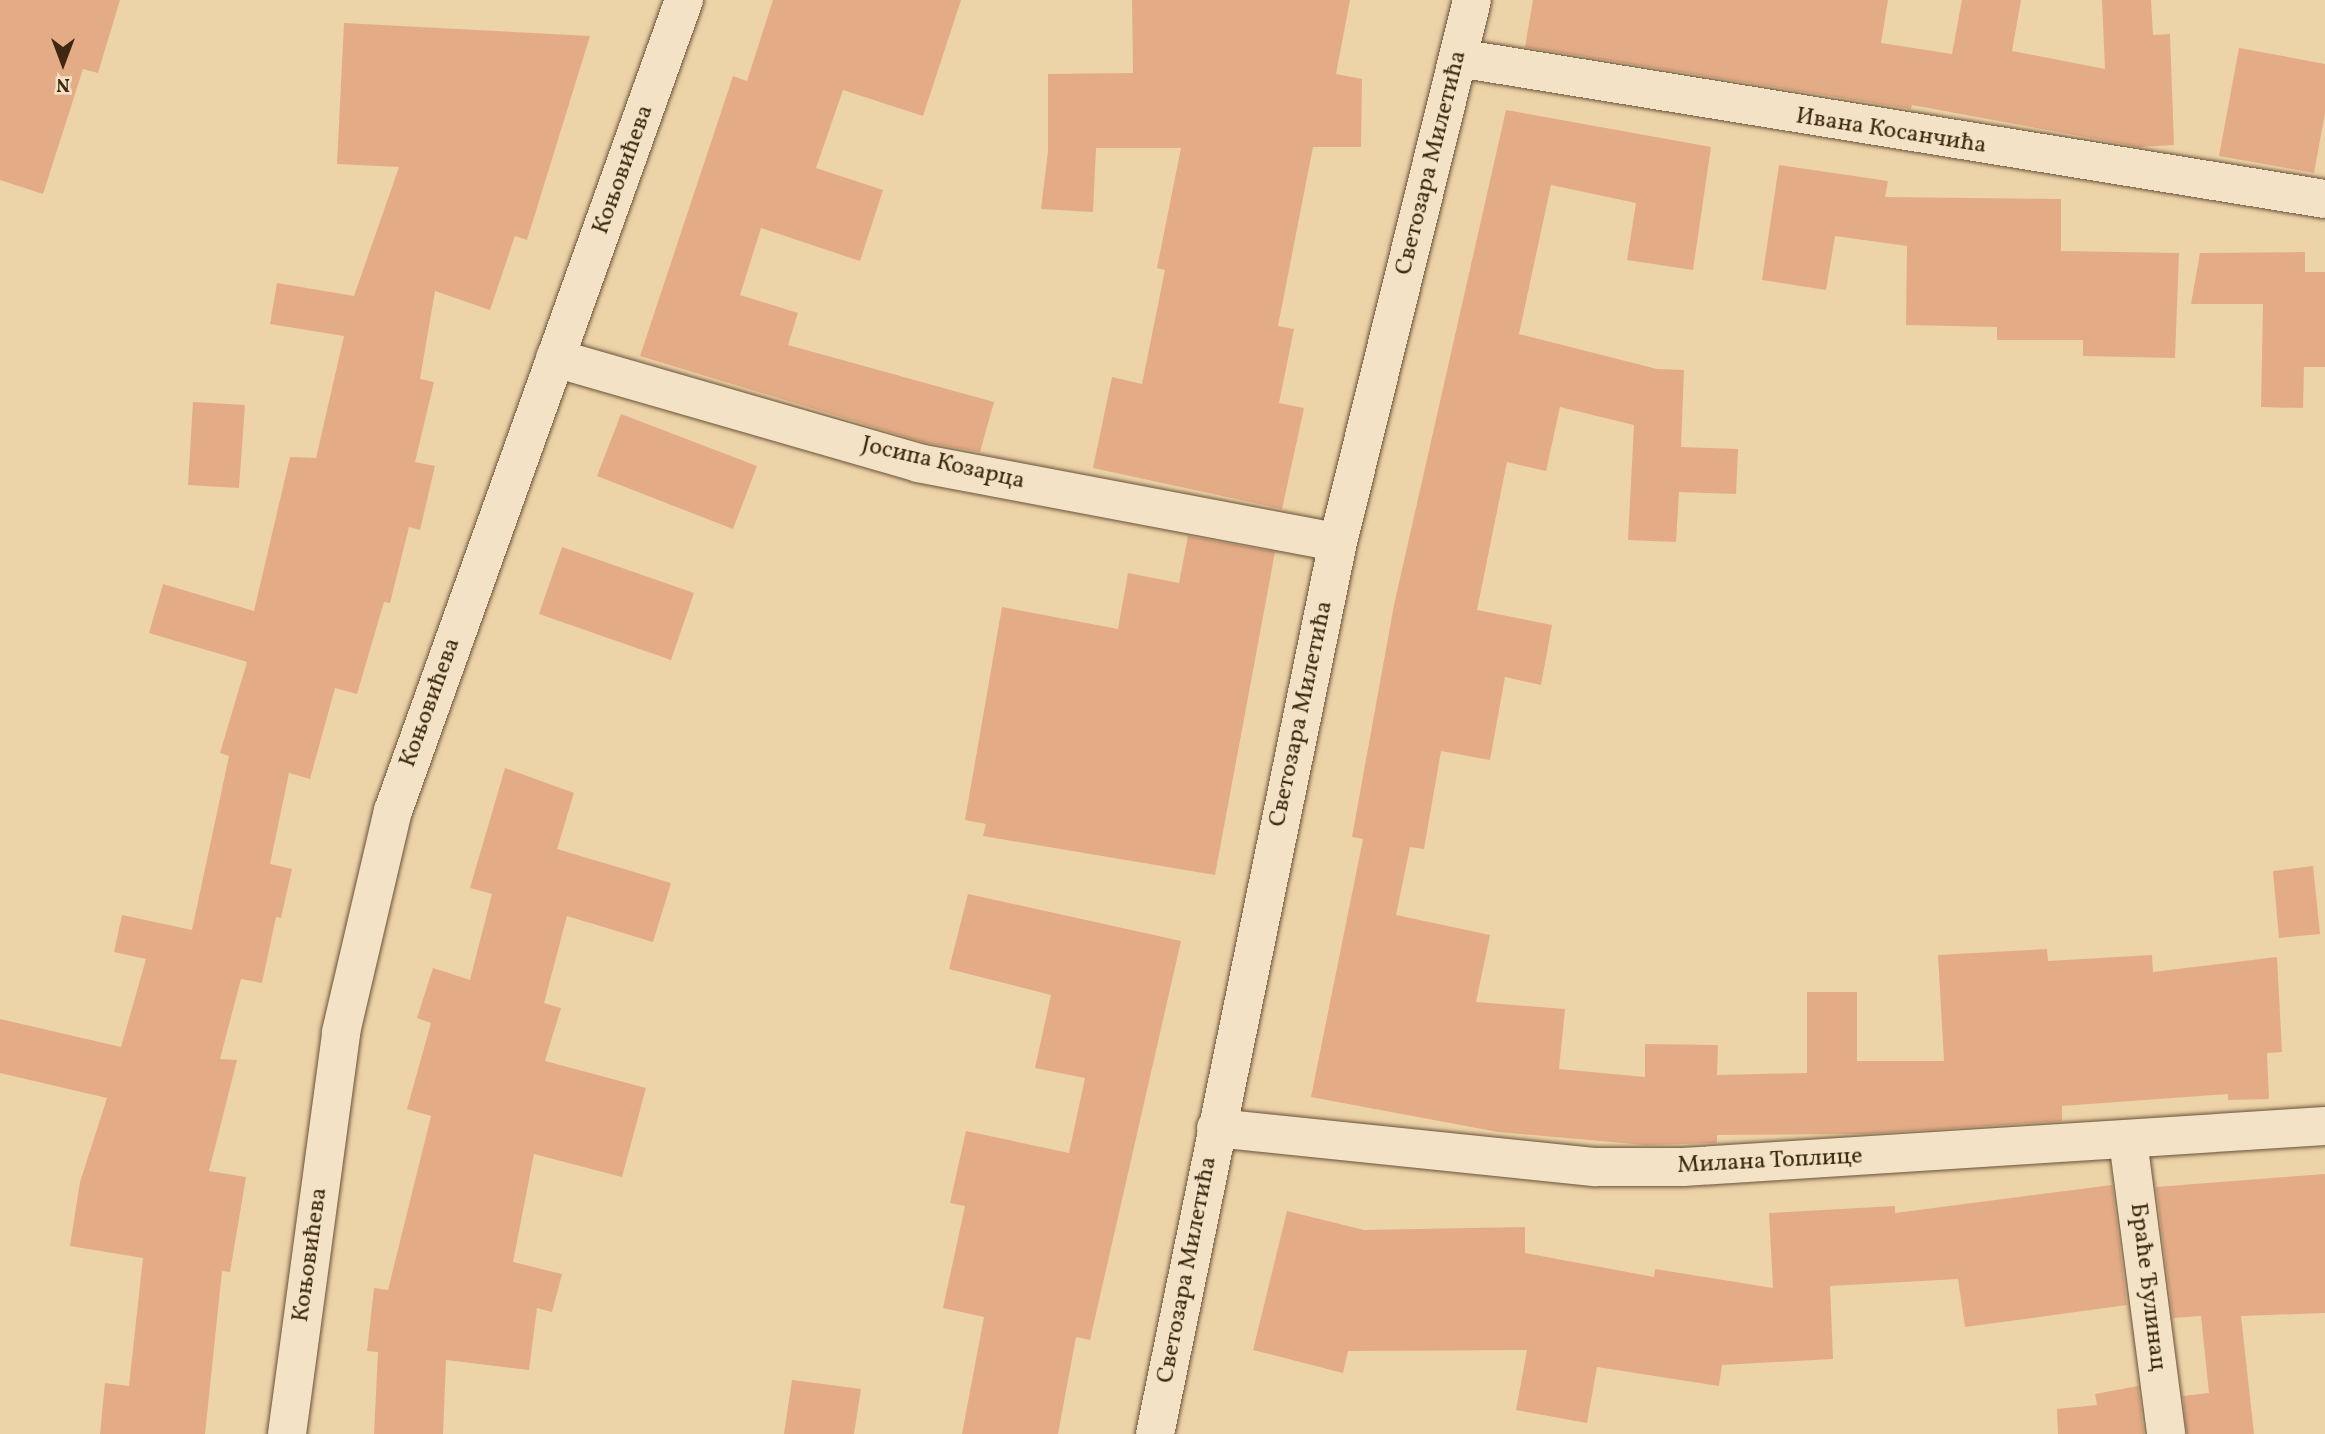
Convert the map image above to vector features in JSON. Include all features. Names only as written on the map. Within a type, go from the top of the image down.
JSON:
[{"type":"street","name":"Коњовићева","points":[[287,1434],[341,1032],[362,925],[393,811],[684,0]]},
{"type":"street","name":"Светозара Милетића","points":[[1156,1434],[1216,1128],[1338,542],[1472,0]]},
{"type":"street","name":"Ивана Косанчића","points":[[1458,58],[2325,200]]},
{"type":"street","name":"Јосипа Козарца","points":[[555,358],[918,463],[1338,542]]},
{"type":"street","name":"Милана Топлице","points":[[1216,1128],[1596,1167],[1697,1167],[2325,1126]]},
{"type":"street","name":"Браће Ђулинац","points":[[2128,1140],[2166,1434]]},
{"type":"building","points":[[0,0],[120,0],[98,73],[83,69],[43,194],[0,180]]},
{"type":"building","points":[[773,0],[961,0],[923,116],[843,90],[816,168],[883,190],[860,261],[761,228],[740,295],[798,313],[788,345],[994,402],[980,452],[923,442],[640,356],[733,76],[747,81]]},
{"type":"building","points":[[1132,0],[1350,0],[1336,74],[1362,79],[1361,147],[1313,147],[1278,326],[1294,329],[1279,403],[1304,408],[1282,509],[1093,468],[1112,377],[1142,384],[1165,270],[1157,268],[1181,148],[1096,148],[1093,212],[1041,209],[1048,151],[1048,74],[1133,73]]},
{"type":"building","points":[[1533,0],[1888,0],[1881,43],[1952,54],[1962,0],[2021,0],[2012,51],[2105,69],[2102,0],[2151,0],[2153,35],[2170,34],[2174,145],[2139,147],[1912,105],[1911,109],[1525,47]]},
{"type":"building","points":[[344,23],[590,36],[527,240],[515,236],[490,310],[435,291],[420,379],[434,382],[415,462],[435,466],[420,530],[409,527],[390,603],[384,602],[357,694],[335,688],[310,779],[289,773],[270,864],[292,869],[281,918],[276,917],[262,983],[241,979],[220,1059],[237,1060],[209,1171],[246,1177],[230,1272],[222,1271],[205,1434],[100,1434],[105,1383],[129,1386],[143,1258],[70,1246],[80,1182],[107,1098],[0,1073],[0,1019],[121,1047],[146,959],[114,952],[122,915],[192,930],[229,756],[220,753],[247,662],[149,633],[163,584],[254,611],[290,457],[316,458],[344,336],[270,324],[277,283],[354,296],[399,167],[337,164]]},
{"type":"building","points":[[2239,48],[2325,64],[2325,113],[2314,173],[2219,156]]},
{"type":"building","points":[[1506,110],[1711,147],[1693,270],[1627,260],[1636,203],[1551,185],[1519,334],[1657,369],[1684,370],[1681,447],[1738,449],[1736,494],[1679,492],[1676,542],[1628,540],[1634,425],[1560,407],[1546,471],[1507,462],[1477,610],[1552,625],[1541,685],[1505,677],[1490,760],[1441,751],[1424,849],[1410,847],[1396,915],[1490,935],[1476,1002],[1565,1009],[1559,1069],[1645,1077],[1645,1044],[1718,1045],[1717,1075],[1807,1073],[1807,992],[1857,992],[1857,1061],[1944,1061],[1938,955],[2047,949],[2048,961],[2152,955],[2153,972],[2277,957],[2282,1052],[2267,1053],[2269,1099],[2228,1100],[2228,1094],[2062,1106],[2062,1121],[1864,1134],[1717,1135],[1717,1143],[1645,1145],[1498,1132],[1311,1097],[1363,839],[1352,837],[1394,605]]},
{"type":"building","points":[[1779,165],[1888,181],[1885,197],[2061,199],[2061,251],[2179,253],[2175,358],[2083,356],[2083,340],[1997,340],[1997,327],[1906,325],[1907,246],[1835,236],[1826,290],[1762,280]]},
{"type":"building","points":[[2305,252],[2305,272],[2325,272],[2325,367],[2304,367],[2303,408],[2261,407],[2263,304],[2191,304],[2200,253]]},
{"type":"building","points":[[193,402],[245,405],[239,488],[188,485]]},
{"type":"building","points":[[621,414],[757,466],[733,529],[597,476]]},
{"type":"building","points":[[1188,536],[1275,552],[1215,875],[983,836],[986,824],[965,820],[1002,607],[1118,629],[1128,573],[1179,583]]},
{"type":"building","points":[[562,547],[694,593],[671,660],[539,614]]},
{"type":"building","points":[[505,768],[574,793],[557,849],[671,883],[653,942],[567,916],[544,1003],[561,1008],[545,1061],[646,1088],[622,1177],[534,1154],[513,1262],[562,1274],[552,1312],[537,1308],[529,1370],[446,1360],[443,1434],[374,1434],[378,1352],[367,1351],[374,1288],[388,1290],[431,1116],[407,1109],[431,1023],[417,1018],[433,968],[470,980],[492,894],[470,888]]},
{"type":"building","points":[[2313,866],[2320,934],[2279,938],[2273,871]]},
{"type":"building","points":[[968,894],[1181,941],[1090,1340],[1076,1337],[1058,1434],[962,1434],[984,1317],[943,1308],[965,1206],[950,1203],[966,1131],[1069,1153],[1085,1078],[1035,1068],[1051,995],[949,969]]},
{"type":"building","points":[[2325,1174],[2325,1313],[2241,1316],[2254,1434],[2187,1434],[2183,1396],[2209,1393],[2201,1316],[2173,1318],[2156,1187]]},
{"type":"building","points":[[2112,1185],[2127,1305],[1965,1327],[1958,1279],[1830,1286],[1833,1359],[1722,1365],[1719,1386],[1597,1367],[1587,1423],[1516,1410],[1527,1350],[1348,1351],[1343,1373],[1253,1350],[1287,1211],[1364,1230],[1525,1227],[1525,1253],[1654,1277],[1655,1269],[1773,1288],[1769,1213],[1895,1206],[1895,1213]]},
{"type":"building","points":[[792,1380],[861,1389],[854,1434],[784,1434]]},
{"type":"building","points":[[2138,1386],[2144,1434],[2058,1434],[2057,1409],[2097,1405],[2095,1394]]}]
